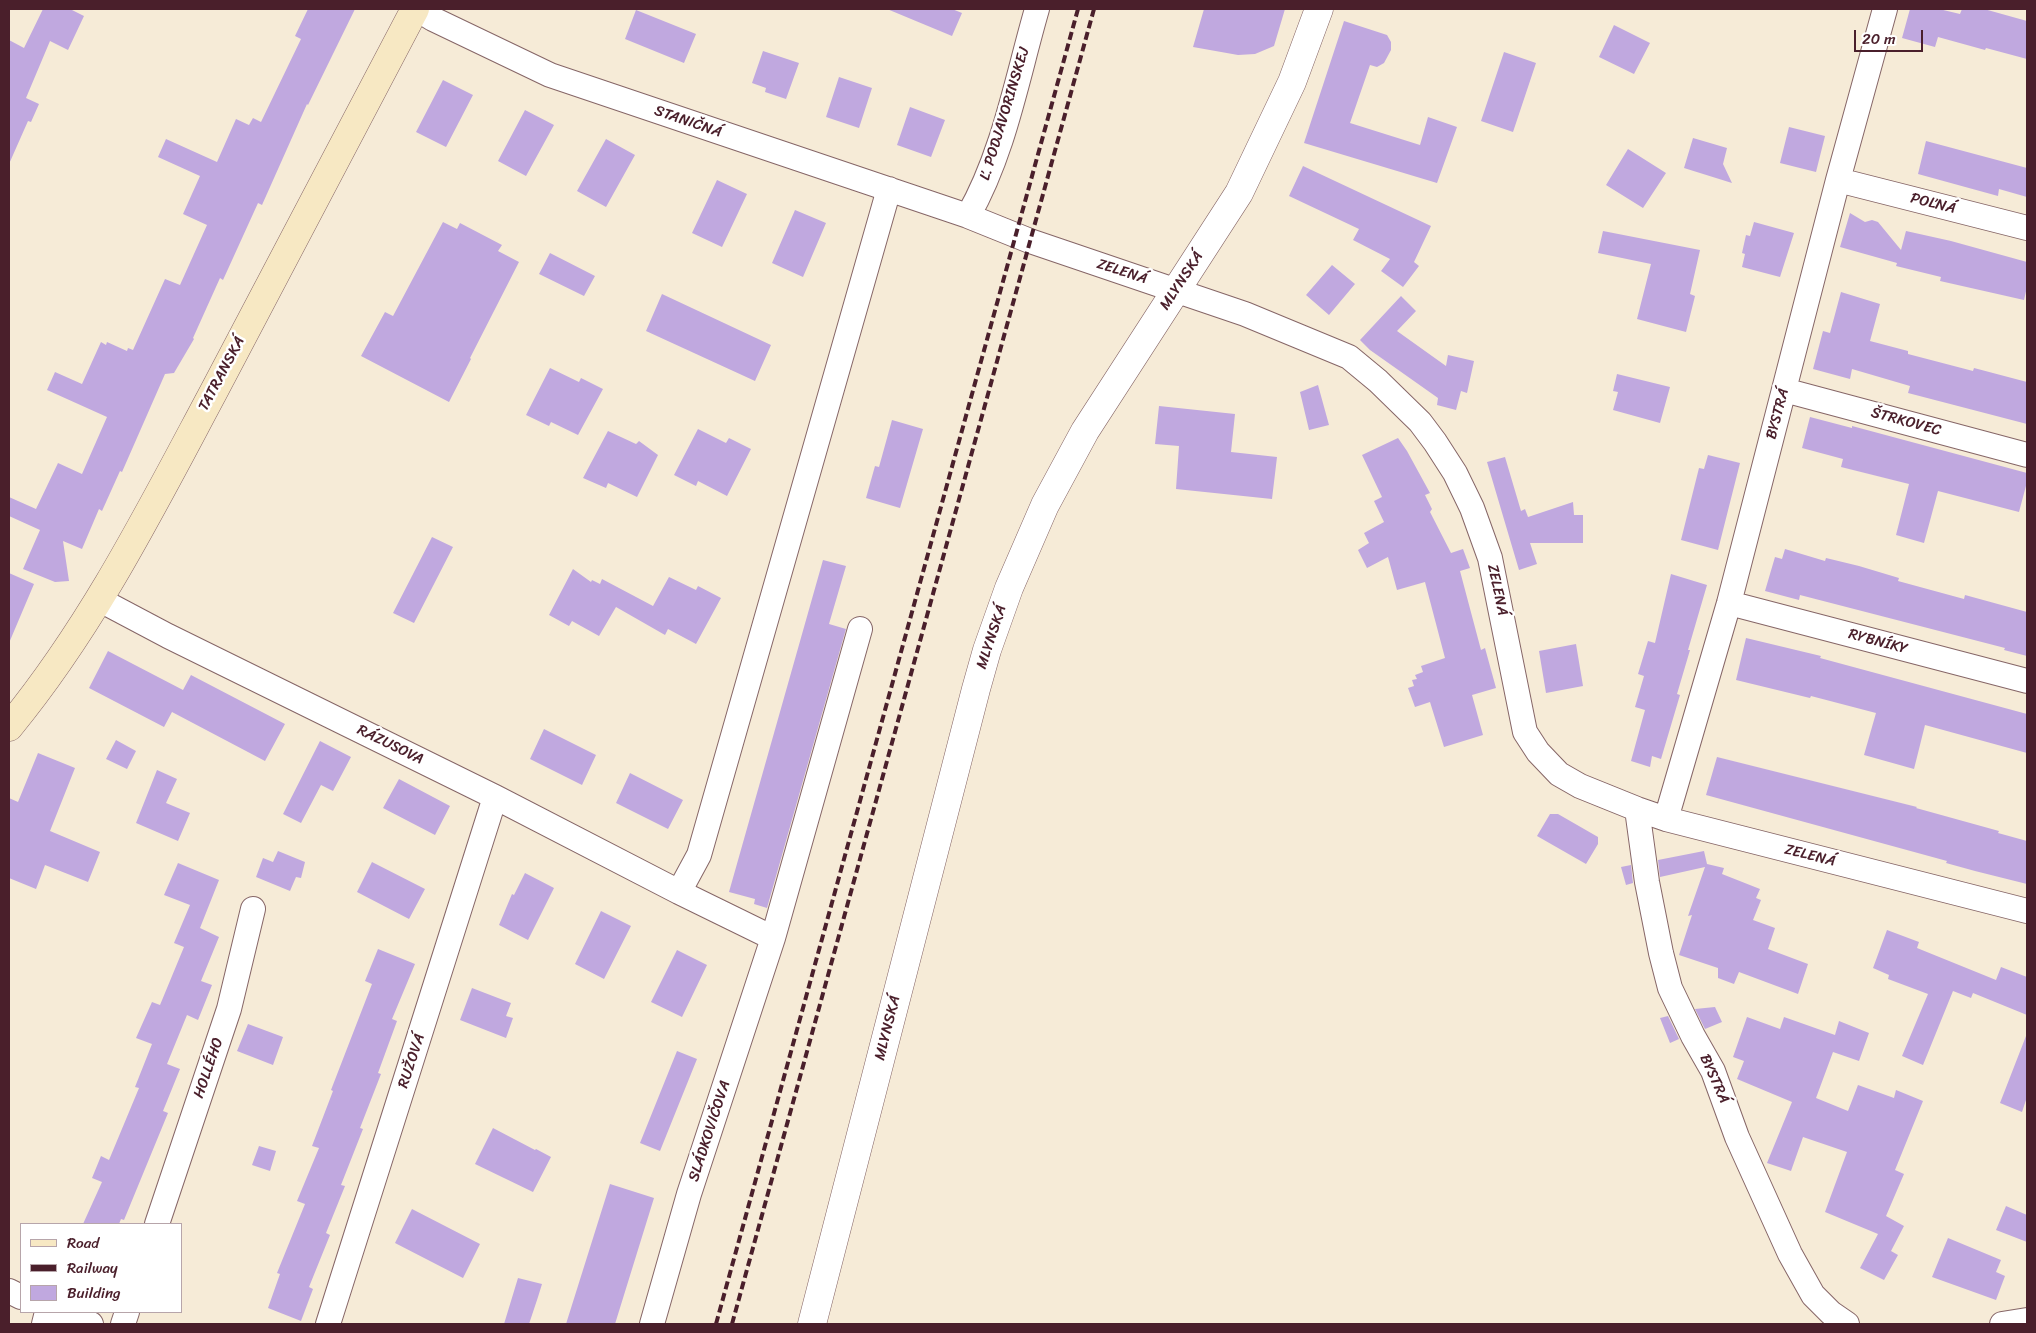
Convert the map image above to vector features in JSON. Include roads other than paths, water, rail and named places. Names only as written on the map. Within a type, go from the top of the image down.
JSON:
[{"type":"main road","name":"TATRANSKÁ","points":[[11,721],[75,638],[100,600],[156,500],[416,9]]},
{"type":"street","name":"STANIČNÁ","points":[[416,9],[432,19],[550,75],[968,216]]},
{"type":"street","name":"Ľ. PODJAVORINSKEJ","points":[[968,216],[980,194],[999,143],[1037,9]]},
{"type":"street","name":"MLYNSKÁ","points":[[812,1324],[987,650],[1024,551],[1066,465],[1085,431],[1239,193],[1292,82],[1319,9]]},
{"type":"street","name":"BYSTRÁ","points":[[1666,819],[1729,603],[1838,180],[1885,9]]},
{"type":"street","name":"POĽNÁ","points":[[1838,180],[2027,228]]},
{"type":"street","points":[[679,892],[699,855],[889,189]]},
{"type":"street","name":"ZELENÁ","points":[[968,216],[1030,241],[1245,314],[1349,358],[1378,381],[1420,422],[1454,473],[1472,508],[1490,558],[1521,718],[1531,744],[1559,774],[1580,786],[1666,819],[2027,912]]},
{"type":"street","name":"ŠTRKOVEC","points":[[1784,390],[2027,454]]},
{"type":"street","name":"RÁZUSOVA","points":[[100,600],[773,938]]},
{"type":"street","name":"RYBNÍKY","points":[[1729,603],[2027,681]]},
{"type":"street","name":"SLÁDKOVIČOVA","points":[[652,1324],[690,1194],[773,938],[860,629]]},
{"type":"street","name":"RUŽOVÁ","points":[[328,1324],[495,797]]},
{"type":"street","name":"BYSTRÁ","points":[[1638,809],[1647,882],[1670,988],[1692,1036],[1713,1071],[1737,1137],[1790,1254],[1813,1295],[1831,1313],[1847,1324]]},
{"type":"street","name":"HOLLÉHO","points":[[156,1223],[229,1009],[253,909]]},
{"type":"street","points":[[61,1313],[92,1324]]},
{"type":"street","points":[[2002,1324],[2027,1320]]},
{"type":"railway","points":[[716,1324],[1078,9]]},
{"type":"railway","points":[[732,1324],[1094,9]]}]
